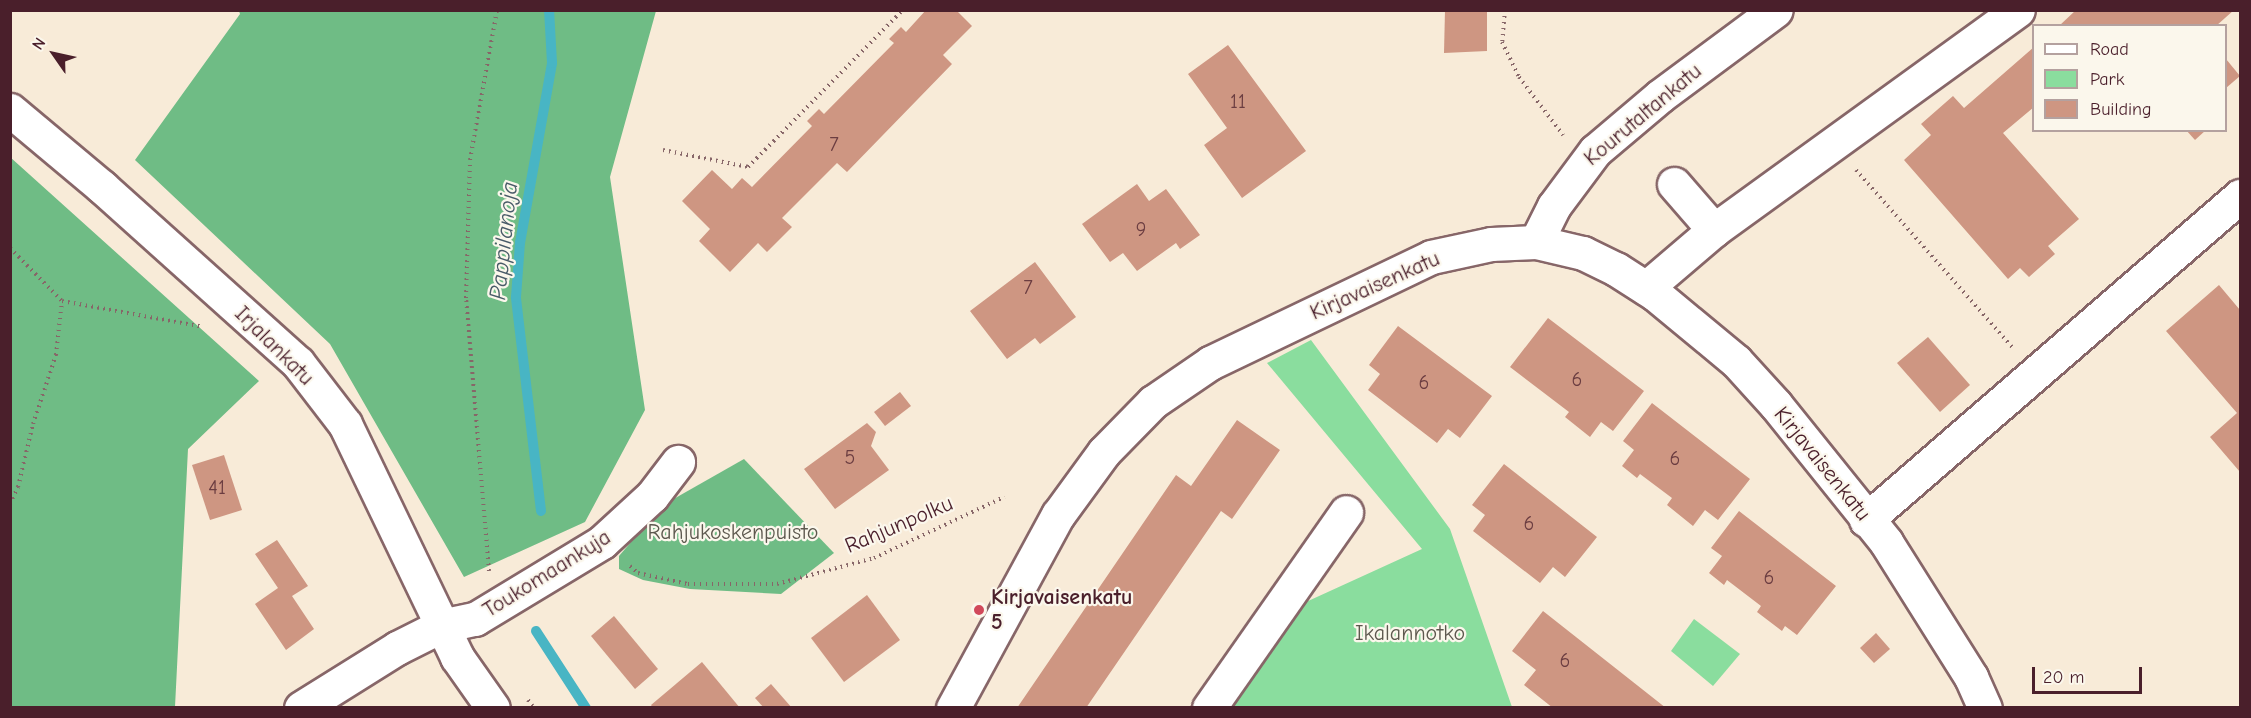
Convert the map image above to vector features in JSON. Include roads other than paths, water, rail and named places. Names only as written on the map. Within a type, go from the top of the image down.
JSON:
[{"type":"street","name":"Kourutaltankatu","points":[[1536,242],[1554,206],[1584,163],[1614,134],[1660,96],[1776,10]]},
{"type":"street","points":[[1646,288],[1714,230],[2018,10]]},
{"type":"street","name":"Irjalankatu","points":[[10,110],[102,187],[298,363],[345,424],[457,657],[493,708]]},
{"type":"street","points":[[1674,184],[1714,230]]},
{"type":"street","points":[[1866,520],[2241,196]]},
{"type":"street","name":"Kirjavaisenkatu","points":[[953,708],[1058,515],[1104,452],[1153,402],[1210,363],[1431,257],[1491,244],[1536,242],[1583,253],[1616,268],[1646,288],[1736,361],[1776,405],[1866,520],[1886,542],[1971,677],[1985,708]]},
{"type":"street","name":"Toukomaankuja","points":[[301,708],[397,648],[441,626],[475,619],[602,542],[652,496],[678,462]]},
{"type":"street","points":[[1209,708],[1346,512]]},
{"type":"waterway","name":"Pappilanoja","points":[[541,511],[516,297],[520,243],[552,63],[549,10]]},
{"type":"waterway","name":"Pappilanoja","points":[[536,631],[586,708]]},
{"type":"place","name":"Kirjavaisenkatu 5","points":[[979,610]]},
{"type":"park label","name":"Rahjukoskenpuisto","points":[[733,533]]},
{"type":"park label","name":"Ikalannotko","points":[[1410,634]]}]
